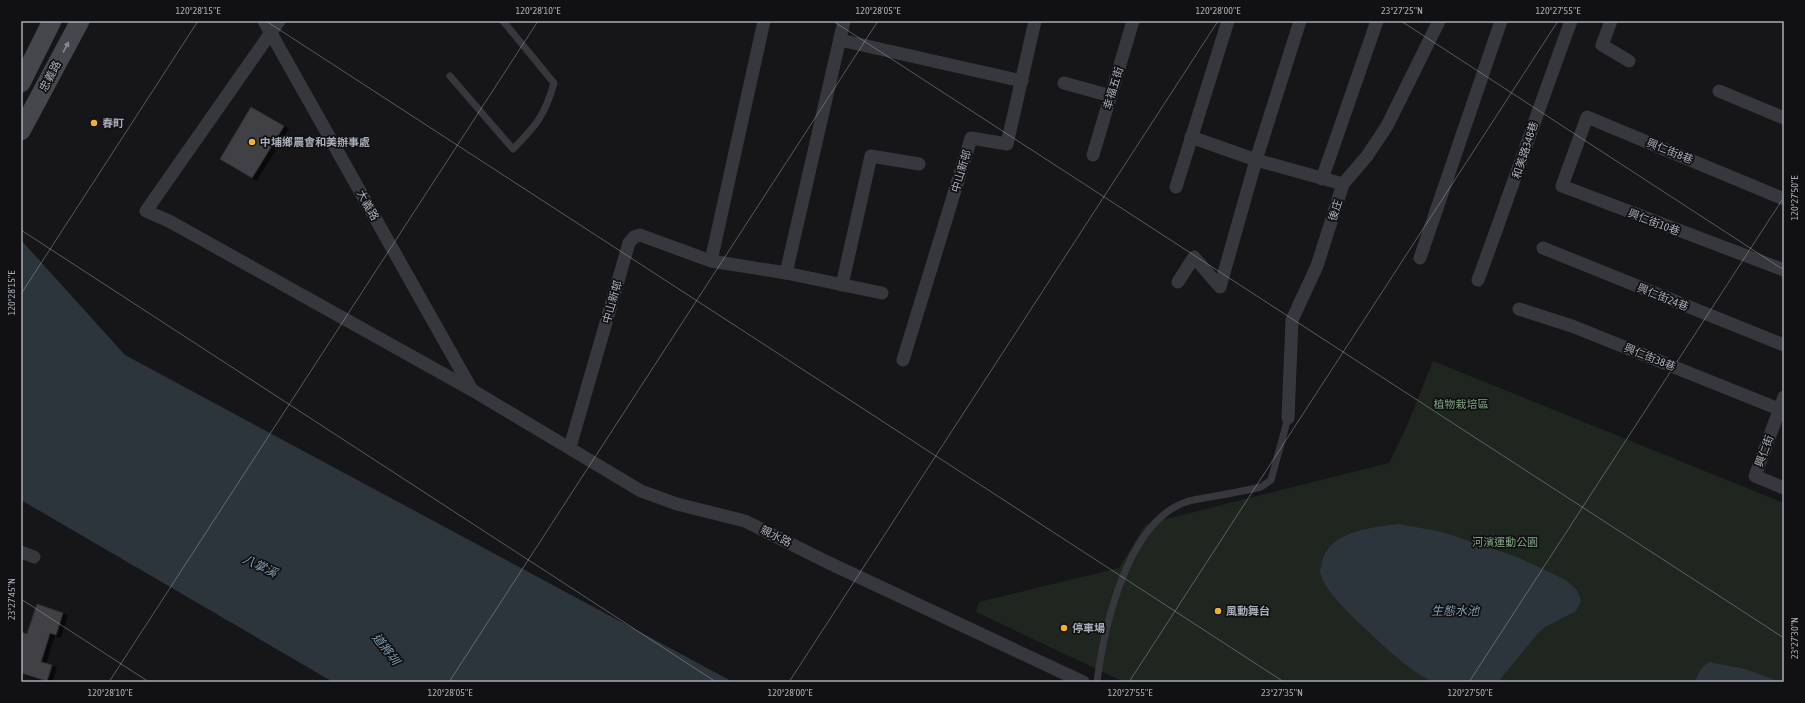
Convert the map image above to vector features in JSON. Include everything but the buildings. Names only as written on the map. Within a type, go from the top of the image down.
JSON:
[{"type":"street","name":"忠義路","points":[[21,83],[52,21]]},
{"type":"street","name":"忠義路","points":[[21,131],[80,21]]},
{"type":"street","points":[[711,261],[764,21]]},
{"type":"street","points":[[786,273],[844,21]]},
{"type":"street","name":"中山新邨","points":[[902,360],[971,138],[1008,144],[1036,21]]},
{"type":"street","name":"幸福五街","points":[[1093,155],[1133,21]]},
{"type":"street","points":[[1176,188],[1228,21]]},
{"type":"street","points":[[1178,282],[1194,257],[1220,287],[1256,160],[1300,21]]},
{"type":"street","points":[[1322,179],[1377,21]]},
{"type":"street","name":"後庄","points":[[1288,418],[1292,320],[1317,266],[1343,184],[1367,156],[1387,126],[1439,21]]},
{"type":"street","points":[[1420,258],[1501,21]]},
{"type":"street","name":"和美路348巷","points":[[1478,280],[1571,21]]},
{"type":"street","points":[[1611,21],[1602,45],[1629,61]]},
{"type":"street","name":"大義路","points":[[271,24],[472,390]]},
{"type":"street","name":"親水路","points":[[271,24],[146,211],[169,220],[472,390],[570,447],[641,491],[677,504],[745,521],[834,565],[1083,682]]},
{"type":"street","points":[[840,40],[1022,81]]},
{"type":"street","points":[[1064,83],[1111,96]]},
{"type":"street","points":[[1720,91],[1784,118]]},
{"type":"street","name":"興仁街8巷","points":[[1575,149],[1587,117],[1784,199]]},
{"type":"street","points":[[1192,137],[1256,160],[1343,184]]},
{"type":"street","name":"興仁街10巷","points":[[1575,149],[1562,186],[1784,270]]},
{"type":"street","points":[[842,285],[871,156],[920,164]]},
{"type":"street","name":"中山新邨","points":[[570,447],[629,243],[634,237],[640,235],[711,261],[786,273],[882,293]]},
{"type":"street","name":"興仁街24巷","points":[[1543,248],[1784,345]]},
{"type":"street","name":"興仁街38巷","points":[[1519,309],[1572,326],[1782,410]]},
{"type":"street","name":"興仁街","points":[[1784,397],[1782,410],[1755,476],[1784,488]]},
{"type":"street","points":[[21,552],[34,557]]},
{"type":"lane","points":[[450,76],[512,149],[534,128],[549,102],[554,83],[503,21]]},
{"type":"lane","points":[[1097,682],[1120,584],[1136,548],[1152,526],[1166,512],[1186,502],[1261,488],[1271,480],[1288,418]]},
{"type":"green space","name":"河濱運動公園","points":[[1433,361],[1784,503],[1784,682],[1124,682],[976,612],[979,602],[1119,568],[1146,524],[1389,463],[1407,426]]},
{"type":"water","points":[[21,240],[125,355],[733,682],[333,682],[21,500]]},
{"type":"water","name":"生態水池","points":[[1399,524],[1442,532],[1517,557],[1566,580],[1577,590],[1581,601],[1576,611],[1545,627],[1538,633],[1498,682],[1452,683],[1431,681],[1400,660],[1349,613],[1333,596],[1322,579],[1320,571],[1326,552],[1333,543],[1343,537],[1353,532],[1365,529]]},
{"type":"water","points":[[1709,662],[1745,669],[1781,682],[1695,682],[1700,670]]},
{"type":"place","name":"春町","points":[[94,123]]},
{"type":"place","name":"中埔鄉農會和美辦事處","points":[[252,142]]},
{"type":"place","name":"風動舞台","points":[[1218,611]]},
{"type":"place","name":"停車場","points":[[1064,628]]},
{"type":"park label","name":"植物栽培區","points":[[1461,404]]},
{"type":"water label","name":"八掌溪","points":[[260,566]]},
{"type":"water label","name":"道將圳","points":[[386,649]]}]
